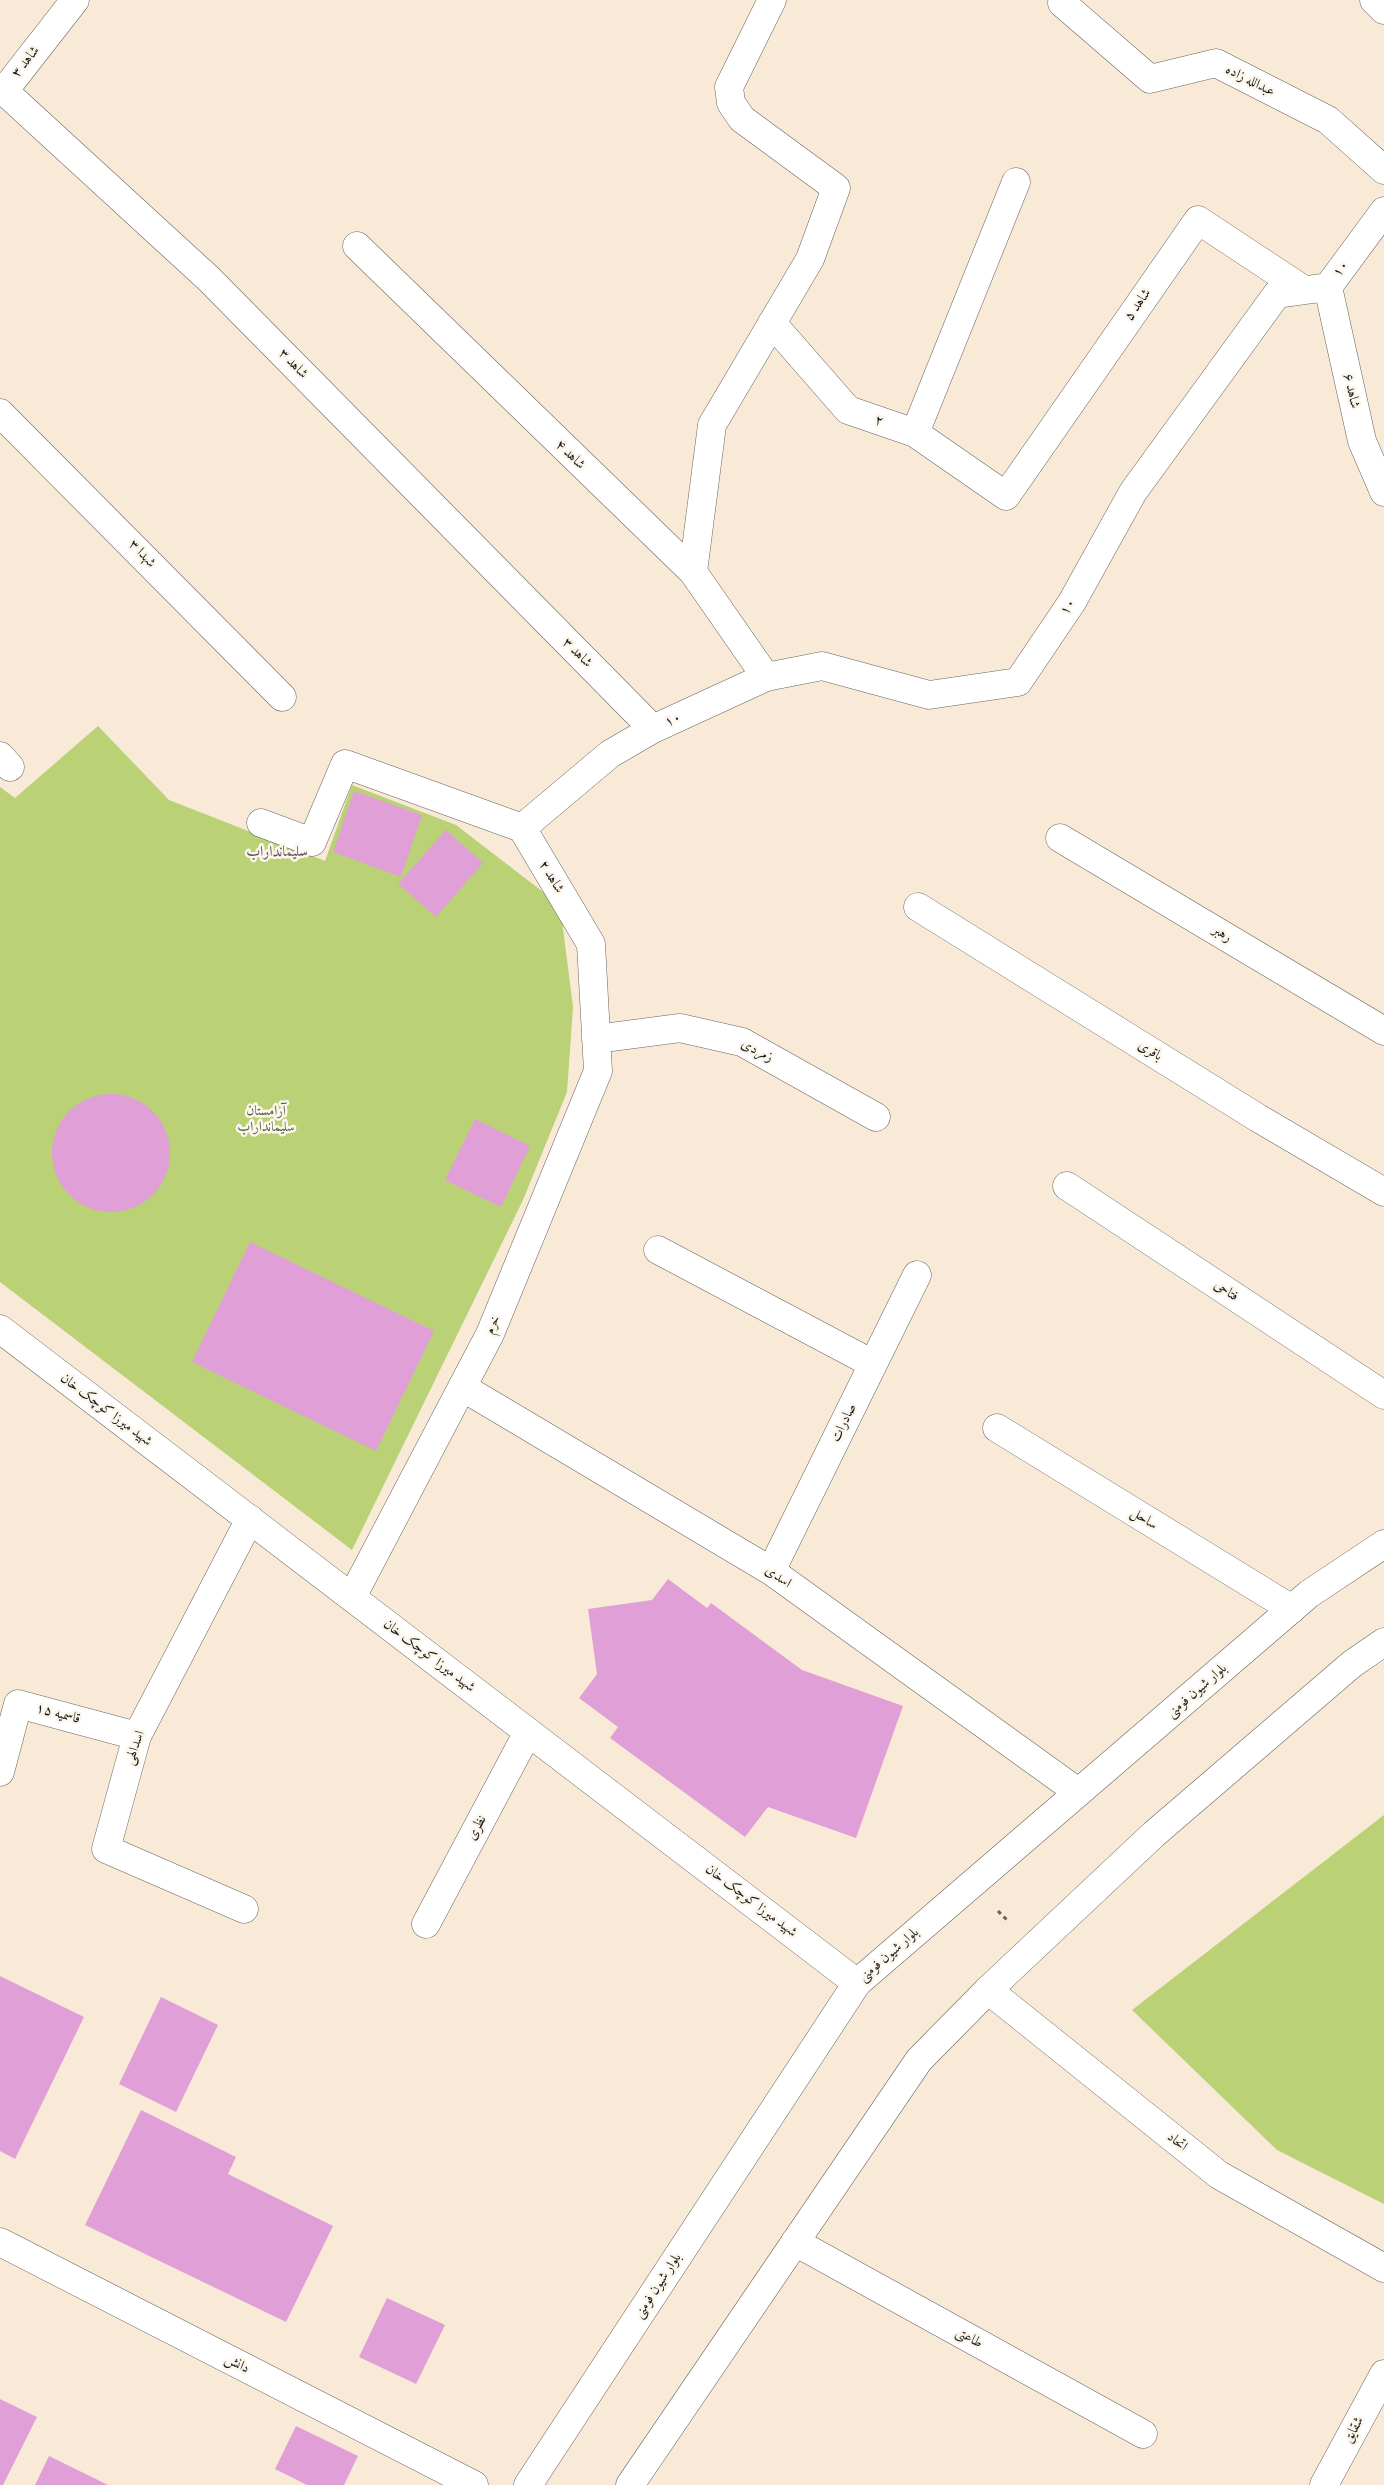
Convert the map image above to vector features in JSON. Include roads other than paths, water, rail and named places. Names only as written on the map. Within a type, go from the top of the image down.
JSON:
[{"type":"street","name":"شاهد ۳","points":[[75,0],[4,91],[209,279],[653,730]]},
{"type":"street","points":[[693,572],[712,425],[810,260],[836,188],[742,120],[731,103],[729,87],[772,0]]},
{"type":"street","points":[[1374,0],[1384,10]]},
{"type":"street","name":"عبدالله زاده","points":[[1062,4],[1150,79],[1216,63],[1328,120],[1384,170]]},
{"type":"street","points":[[916,433],[1016,182]]},
{"type":"street","name":"۱۰","points":[[522,828],[610,754],[653,730],[766,677],[822,666],[929,694],[1018,682],[1072,602],[1133,492],[1277,294],[1316,288],[1384,211]]},
{"type":"street","name":"شاهد ۵","points":[[1006,496],[1198,220],[1316,288]]},
{"type":"street","name":"شاهد ۴","points":[[357,246],[532,418],[693,572],[766,677]]},
{"type":"street","name":"شاهد ۶","points":[[1316,288],[1362,441],[1384,492]]},
{"type":"street","name":"۲","points":[[772,323],[848,410],[916,433],[1006,496]]},
{"type":"street","name":"شهدا ۳","points":[[0,413],[282,697]]},
{"type":"street","points":[[261,823],[312,842],[345,764],[522,828]]},
{"type":"street","name":"شاهد ۲","points":[[522,828],[591,944],[596,1039]]},
{"type":"street","name":"رهبر","points":[[1060,838],[1384,1031]]},
{"type":"street","name":"باقری","points":[[918,907],[1258,1118],[1384,1192]]},
{"type":"street","name":"زمردی","points":[[596,1039],[680,1028],[742,1042],[876,1117]]},
{"type":"street","name":"خرم","points":[[352,1597],[490,1334],[598,1072],[596,1039]]},
{"type":"street","name":"فتاحی","points":[[1068,1186],[1384,1395]]},
{"type":"street","points":[[658,1250],[873,1364]]},
{"type":"street","name":"صادرات","points":[[771,1572],[917,1275]]},
{"type":"street","name":"شهید میرزا کوچک خان","points":[[0,1329],[857,1983]]},
{"type":"street","name":"اسدی","points":[[462,1387],[771,1572],[1078,1792]]},
{"type":"street","name":"ساحل","points":[[997,1428],[1292,1609]]},
{"type":"street","name":"اسدالهی","points":[[244,1909],[106,1848],[137,1736],[250,1519]]},
{"type":"street","name":"بلوار شیون فومنی","points":[[528,2485],[857,1983],[1309,1594],[1384,1544]]},
{"type":"street","points":[[630,2485],[919,2060],[988,1990],[1036,1947],[1154,1834],[1352,1664],[1384,1642]]},
{"type":"street","name":"قاسمیه ۱۵","points":[[0,1772],[18,1704],[137,1736]]},
{"type":"street","name":"نظری","points":[[426,1924],[528,1732]]},
{"type":"street","name":"اتحاد","points":[[988,1990],[1218,2175],[1384,2268]]},
{"type":"street","name":"دانش","points":[[0,2242],[474,2485]]},
{"type":"street","name":"طاعتی","points":[[795,2242],[1143,2434]]},
{"type":"street","name":"شقایق","points":[[1324,2485],[1384,2374]]},
{"type":"district","name":"سلیمانداراب","points":[[277,852]]},
{"type":"park label","name":"آرامستان سلیمانداراب","points":[[266,1120]]}]
